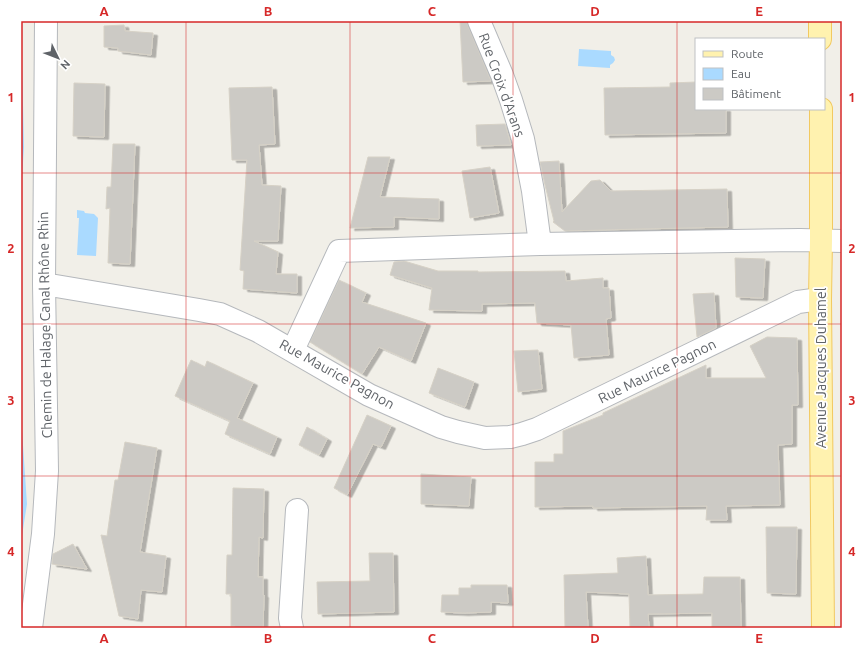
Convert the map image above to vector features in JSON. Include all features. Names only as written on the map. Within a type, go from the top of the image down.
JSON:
[{"type":"main road","points":[[820,21],[820,38]]},
{"type":"main road","name":"Avenue Jacques Duhamel","points":[[820,110],[832,240],[820,299],[822,628]]},
{"type":"street","name":"Chemin de Halage Canal Rhône Rhin","points":[[31,628],[43,534],[47,471],[44,284],[46,21]]},
{"type":"street","name":"Rue Croix d'Arans","points":[[479,21],[502,75],[523,139],[533,191],[540,244]]},
{"type":"street","points":[[293,350],[339,251],[540,244],[832,240]]},
{"type":"street","name":"Rue Maurice Pagnon","points":[[44,284],[220,314],[258,330],[369,395],[441,427],[485,438],[510,437],[537,429],[798,302],[820,299]]},
{"type":"street","points":[[292,628],[290,618],[297,510]]},
{"type":"water","points":[[21,21],[24,147],[21,192]]},
{"type":"water","points":[[579,49],[611,51],[611,55],[615,60],[610,65],[610,68],[578,66]]},
{"type":"water","points":[[77,210],[94,214],[98,218],[96,256],[77,255],[79,218],[77,218]]},
{"type":"water","points":[[21,416],[27,504],[21,542]]},
{"type":"building","points":[[460,21],[467,21],[491,81],[463,82]]},
{"type":"building","points":[[124,25],[125,31],[153,33],[151,55],[118,51],[118,48],[104,47],[104,26]]},
{"type":"building","points":[[695,82],[695,110],[726,110],[726,133],[605,135],[604,88],[670,87],[670,83]]},
{"type":"building","points":[[74,83],[105,84],[104,137],[73,136]]},
{"type":"building","points":[[272,87],[275,144],[259,145],[262,185],[281,186],[278,241],[254,241],[278,252],[276,274],[297,274],[297,293],[243,289],[244,271],[240,270],[247,160],[232,160],[229,88]]},
{"type":"building","points":[[505,124],[511,145],[477,146],[476,125]]},
{"type":"building","points":[[113,144],[135,144],[130,264],[108,263],[110,208],[106,209],[107,187],[111,187]]},
{"type":"building","points":[[368,157],[390,157],[380,197],[439,199],[439,219],[394,217],[394,227],[350,228]]},
{"type":"building","points":[[559,161],[562,212],[591,181],[600,180],[611,191],[727,189],[728,227],[565,231],[553,222],[540,162]]},
{"type":"building","points":[[490,167],[499,213],[470,218],[462,171]]},
{"type":"building","points":[[735,258],[765,259],[763,298],[736,297]]},
{"type":"building","points":[[404,261],[438,271],[565,271],[566,281],[603,278],[603,288],[609,288],[611,318],[606,319],[609,355],[574,358],[571,325],[537,323],[535,303],[482,304],[482,311],[429,310],[432,288],[390,275],[394,262]]},
{"type":"building","points":[[339,280],[366,293],[362,302],[426,323],[411,361],[379,347],[362,374],[310,342]]},
{"type":"building","points":[[714,293],[716,328],[697,337],[693,294]]},
{"type":"building","points":[[767,337],[797,338],[798,405],[792,405],[792,444],[778,445],[780,505],[726,506],[727,520],[706,520],[707,506],[593,508],[593,506],[535,507],[535,462],[554,462],[554,454],[563,454],[563,431],[603,415],[603,413],[706,365],[706,378],[766,378],[750,346]]},
{"type":"building","points":[[538,350],[542,389],[518,392],[514,351]]},
{"type":"building","points":[[191,360],[205,367],[207,361],[253,383],[237,418],[277,437],[270,454],[225,434],[230,421],[175,396]]},
{"type":"building","points":[[438,368],[474,382],[465,407],[429,393]]},
{"type":"building","points":[[367,415],[391,426],[381,447],[373,444],[347,495],[334,488]]},
{"type":"building","points":[[307,427],[327,439],[319,455],[299,445]]},
{"type":"building","points":[[125,442],[157,448],[140,552],[166,556],[162,592],[141,590],[138,619],[119,616],[101,535],[107,536],[115,480],[118,480]]},
{"type":"building","points":[[421,474],[471,477],[469,506],[421,504]]},
{"type":"building","points":[[233,488],[264,489],[263,538],[259,537],[258,577],[263,577],[263,628],[235,628],[235,626],[231,626],[231,594],[226,594],[227,555],[232,555]]},
{"type":"building","points":[[766,527],[797,527],[796,594],[767,593]]},
{"type":"building","points":[[73,544],[87,569],[52,564],[53,554]]},
{"type":"building","points":[[369,553],[393,553],[394,612],[318,614],[317,582],[370,581]]},
{"type":"building","points":[[646,556],[648,595],[703,594],[704,577],[740,577],[741,627],[712,627],[712,613],[648,614],[649,628],[630,628],[629,594],[586,592],[588,628],[565,628],[564,575],[618,573],[617,558]]},
{"type":"building","points":[[471,585],[507,585],[508,603],[491,602],[491,612],[441,612],[442,595],[459,595],[459,588],[471,588]]}]
